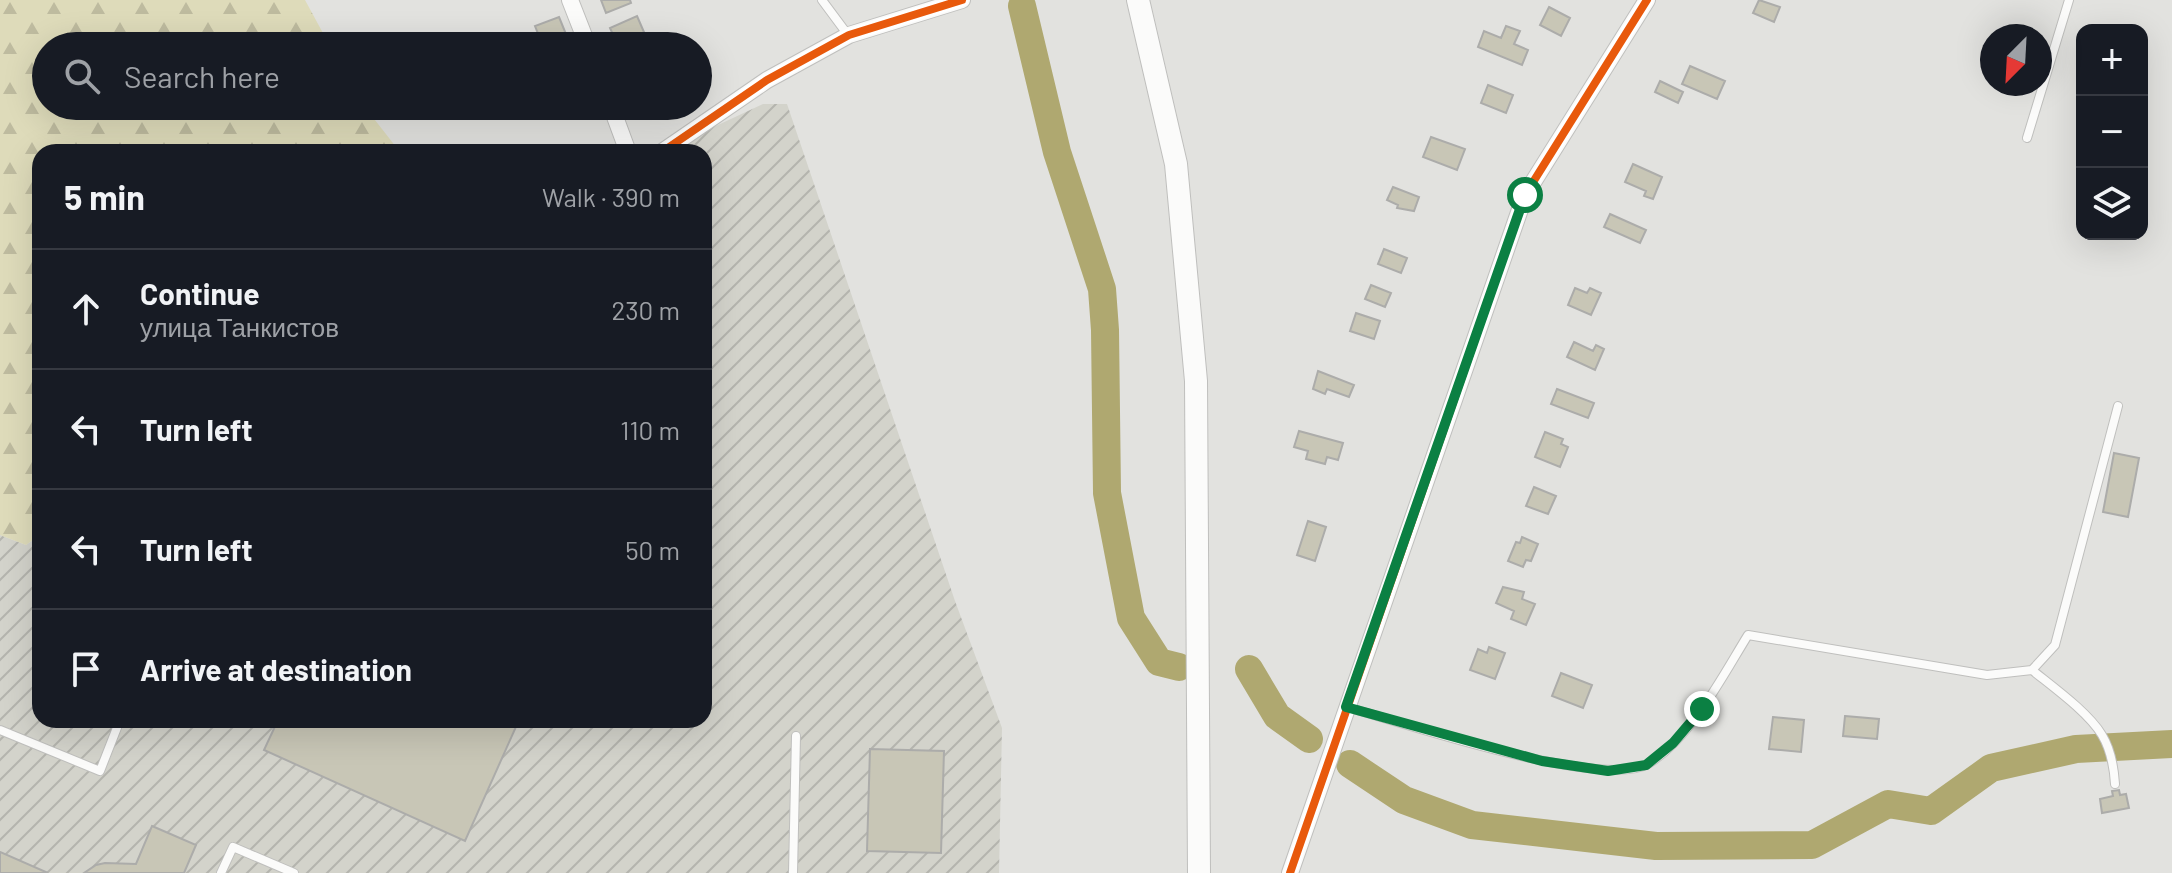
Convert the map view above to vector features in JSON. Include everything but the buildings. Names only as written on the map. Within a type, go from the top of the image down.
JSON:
[{"type":"main road","points":[[1138,0],[1176,164],[1196,381],[1199,873]]},
{"type":"street","points":[[570,0],[583,32]]},
{"type":"street","points":[[712,118],[767,80],[849,35],[962,0]]},
{"type":"street","points":[[1290,873],[1525,195],[1647,0]]},
{"type":"street","points":[[616,120],[625,144]]},
{"type":"street","points":[[674,144],[709,120]]},
{"type":"lane","points":[[822,0],[849,35]]},
{"type":"lane","points":[[2027,138],[2069,0]]},
{"type":"lane","points":[[1346,707],[1542,761],[1608,771],[1646,765],[1673,743],[1702,709],[1748,635],[1987,675],[2032,670],[2055,645],[2118,406]]},
{"type":"lane","points":[[2032,670],[2067,698],[2102,735],[2113,764],[2115,784]]},
{"type":"lane","points":[[0,730],[100,771],[117,728]]},
{"type":"lane","points":[[793,873],[796,736]]},
{"type":"lane","points":[[221,873],[233,847],[294,873]]},
{"type":"shaded area","points":[[763,104],[787,104],[955,601],[1002,728],[999,873],[0,873],[0,535],[26,545],[32,541],[32,728],[712,728],[712,144],[677,144]]},
{"type":"green space","points":[[0,0],[305,0],[322,32],[32,32],[32,120],[375,120],[394,144],[32,144],[32,541],[26,545],[0,535]]},
{"type":"waterway","points":[[1022,6],[1057,152],[1102,289],[1107,493],[1131,618],[1159,662],[1179,667]]},
{"type":"waterway","points":[[1249,669],[1277,716],[1309,739]]},
{"type":"waterway","points":[[1350,764],[1404,800],[1472,825],[1656,846],[1812,845],[1888,804],[1931,811],[1991,768],[2076,749],[2172,744]]},
{"type":"cycle path","points":[[712,118],[767,80],[849,35],[962,0]]},
{"type":"cycle path","points":[[1290,873],[1525,195],[1647,0]]},
{"type":"cycle path","points":[[674,144],[709,120]]},
{"type":"route","points":[[1525,195],[1346,707],[1542,761],[1608,771],[1646,765],[1673,743],[1702,709]]}]
